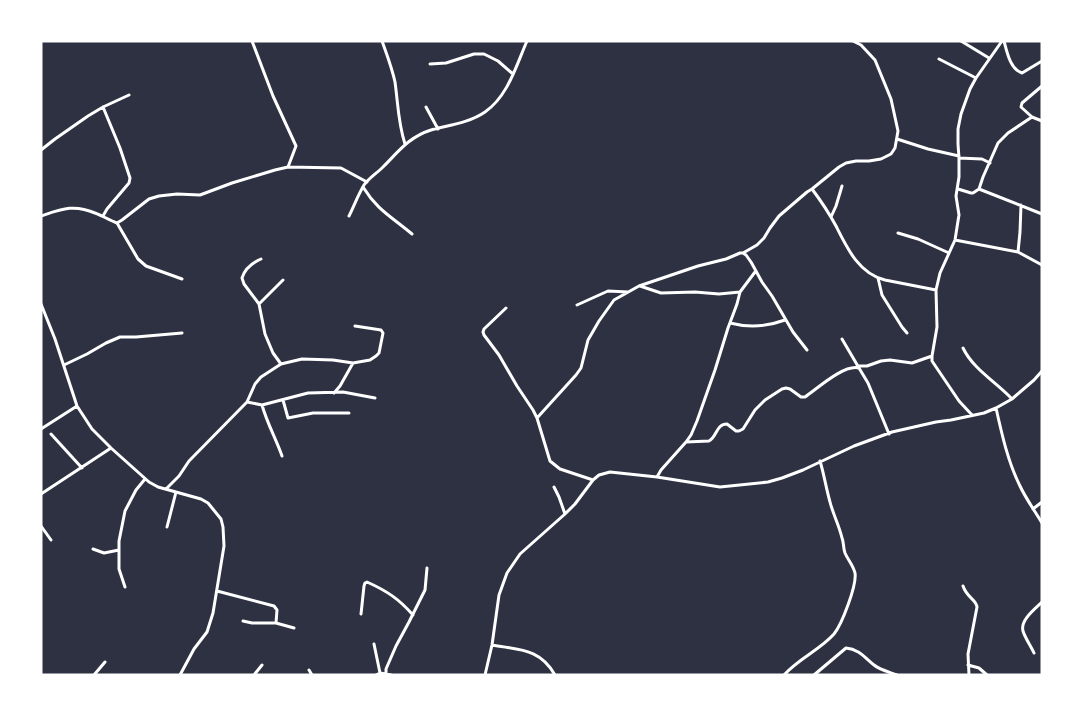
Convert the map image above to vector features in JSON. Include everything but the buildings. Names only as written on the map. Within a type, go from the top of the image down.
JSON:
[{"type":"street","points":[[252,41],[273,96],[296,146],[288,168]]},
{"type":"street","points":[[382,41],[391,66],[400,130],[405,144]]},
{"type":"street","points":[[349,216],[367,182],[414,137],[431,130],[471,120],[486,112],[500,97],[513,74],[527,41]]},
{"type":"street","points":[[537,418],[576,375],[580,368],[588,340],[614,300],[639,286],[743,253],[757,245],[780,216],[838,167],[856,161],[881,159],[891,154],[895,148],[898,131],[891,99],[875,60],[861,45],[853,41]]},
{"type":"street","points":[[961,41],[989,58]]},
{"type":"street","points":[[973,415],[959,402],[932,361],[937,327],[936,290],[940,273],[955,240],[959,215],[956,196],[960,177],[958,128],[970,89],[989,58],[1003,41],[1013,67],[1017,71],[1022,73],[1042,62]]},
{"type":"street","points":[[430,64],[446,63],[474,54],[484,54],[498,61],[513,74]]},
{"type":"street","points":[[939,59],[976,78]]},
{"type":"street","points":[[1042,86],[1022,103],[1021,107],[1032,117],[1042,121]]},
{"type":"street","points":[[41,150],[103,107],[129,95]]},
{"type":"street","points":[[103,107],[126,163],[130,178],[129,183],[110,204],[103,216]]},
{"type":"street","points":[[426,107],[438,129]]},
{"type":"street","points":[[958,188],[971,193],[979,189],[994,150],[1002,138],[1032,117]]},
{"type":"street","points":[[897,139],[928,149],[959,157],[982,159],[990,163]]},
{"type":"street","points":[[117,223],[149,199],[177,194],[200,195],[249,177],[288,168],[341,168],[367,182]]},
{"type":"street","points":[[831,218],[842,186]]},
{"type":"street","points":[[363,187],[380,210],[412,234]]},
{"type":"street","points":[[812,189],[831,218],[843,242],[868,273],[878,278],[936,290]]},
{"type":"street","points":[[979,189],[1042,214]]},
{"type":"street","points":[[1018,252],[1021,205]]},
{"type":"street","points":[[41,216],[64,209],[76,208],[103,216],[117,223],[138,259],[146,266],[182,279]]},
{"type":"street","points":[[898,233],[918,239],[948,253]]},
{"type":"street","points":[[955,240],[1018,252],[1042,265]]},
{"type":"street","points":[[743,253],[751,262],[786,320],[807,350]]},
{"type":"street","points":[[261,259],[252,263],[244,272],[242,278],[244,284],[259,304],[265,334],[281,364]]},
{"type":"street","points":[[657,477],[686,442],[697,421],[740,292],[756,272]]},
{"type":"street","points":[[878,278],[882,295],[907,333]]},
{"type":"street","points":[[259,304],[283,280]]},
{"type":"street","points":[[639,286],[661,293],[695,292],[719,294],[740,292]]},
{"type":"street","points":[[578,305],[608,291],[629,292]]},
{"type":"street","points":[[41,304],[77,406],[92,428],[145,479],[158,487],[201,499],[221,519],[224,546],[211,618],[206,632],[180,675]]},
{"type":"street","points":[[506,308],[483,332],[499,354],[537,418],[550,461],[560,469],[592,480]]},
{"type":"street","points":[[730,323],[756,327],[786,320]]},
{"type":"street","points":[[166,489],[179,476],[189,461],[247,402],[260,377],[281,364],[302,359],[353,363],[370,360],[376,356],[381,348],[383,333],[381,330],[355,326]]},
{"type":"street","points":[[64,366],[120,337],[182,333]]},
{"type":"street","points":[[842,339],[868,383],[889,434]]},
{"type":"street","points":[[963,348],[970,361],[1012,399]]},
{"type":"street","points":[[686,442],[712,440],[719,427],[723,424],[727,424],[736,431],[743,429],[755,410],[765,400],[786,388],[801,397],[805,397],[844,369],[890,360],[912,363],[932,356]]},
{"type":"street","points":[[334,393],[353,363]]},
{"type":"street","points":[[485,675],[492,645],[499,595],[507,573],[527,546],[566,514],[592,480],[604,473],[657,477],[720,487],[768,482],[803,470],[854,446],[889,434],[936,422],[984,413],[1012,399],[1042,371]]},
{"type":"street","points":[[247,402],[262,405],[308,393],[343,392],[376,398]]},
{"type":"street","points":[[283,400],[288,418],[313,413],[349,413]]},
{"type":"street","points":[[262,405],[282,456]]},
{"type":"street","points":[[41,429],[77,406]]},
{"type":"street","points":[[996,408],[1001,432],[1020,486],[1042,523]]},
{"type":"street","points":[[51,434],[82,468]]},
{"type":"street","points":[[41,494],[111,448]]},
{"type":"street","points":[[784,675],[793,666],[825,643],[838,629],[854,584],[855,575],[851,561],[845,552],[820,461]]},
{"type":"street","points":[[125,587],[119,569],[119,541],[125,511],[136,490],[145,479]]},
{"type":"street","points":[[554,487],[566,514]]},
{"type":"street","points":[[167,526],[176,492]]},
{"type":"street","points":[[1034,509],[1042,502]]},
{"type":"street","points":[[41,526],[51,540]]},
{"type":"street","points":[[92,549],[104,553],[119,550]]},
{"type":"street","points":[[386,674],[386,669],[396,646],[425,590],[428,568]]},
{"type":"street","points":[[362,614],[364,586],[367,582],[395,596],[412,616]]},
{"type":"street","points":[[964,586],[965,592],[975,602],[977,607],[968,654],[969,675]]},
{"type":"street","points":[[217,591],[274,606],[277,610],[276,623]]},
{"type":"street","points":[[1034,652],[1023,631],[1023,625],[1042,602]]},
{"type":"street","points":[[243,621],[276,623],[294,628]]},
{"type":"street","points":[[374,644],[378,674],[391,675]]},
{"type":"street","points":[[492,645],[528,651],[545,661],[554,675]]},
{"type":"street","points":[[814,675],[846,648],[851,648],[860,653],[874,666],[897,675]]},
{"type":"street","points":[[94,675],[105,662]]},
{"type":"street","points":[[254,675],[262,665]]},
{"type":"street","points":[[968,665],[980,668],[987,675]]},
{"type":"street","points":[[309,670],[312,675]]}]
